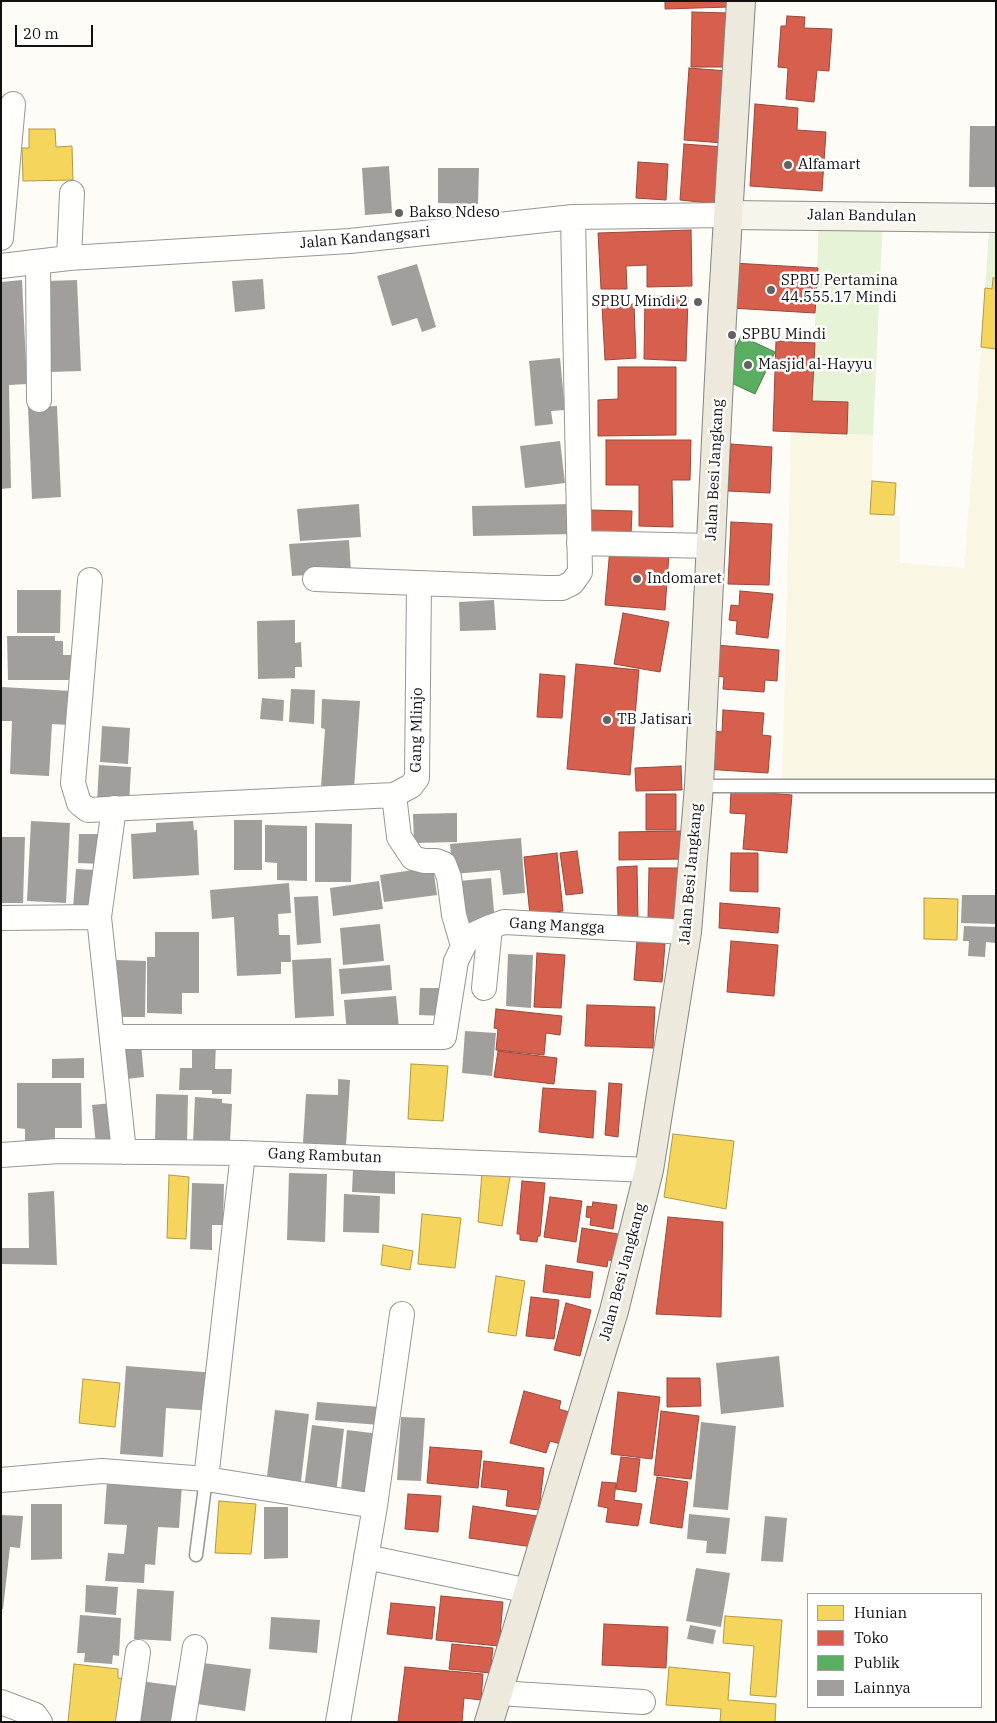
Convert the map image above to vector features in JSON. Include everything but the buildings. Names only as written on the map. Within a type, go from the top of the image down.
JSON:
[{"type":"main road","name":"Jalan Besi Jangkang","points":[[489,1722],[614,1311],[649,1170],[687,932],[699,786],[741,1]]},
{"type":"street","points":[[1,238],[13,104]]},
{"type":"street","points":[[69,258],[72,193]]},
{"type":"street","name":"Jalan Kandangsari","points":[[1,266],[69,258],[350,241],[573,217],[729,214]]},
{"type":"street","name":"Jalan Bandulan","points":[[729,214],[996,218]]},
{"type":"street","points":[[315,579],[562,588],[572,583],[580,572],[573,217]]},
{"type":"street","points":[[38,262],[39,400]]},
{"type":"street","points":[[579,543],[711,546]]},
{"type":"street","points":[[90,580],[73,783],[80,803],[88,810],[394,795],[400,837],[413,858],[444,864],[454,916],[463,946]]},
{"type":"street","name":"Gang Mlinjo","points":[[394,795],[411,786],[417,778],[419,584]]},
{"type":"street","points":[[114,808],[99,917],[124,1152]]},
{"type":"street","points":[[1,918],[99,917]]},
{"type":"street","name":"Gang Mangga","points":[[484,988],[490,926],[504,922],[687,932]]},
{"type":"street","points":[[112,1037],[444,1037],[456,961],[468,936],[490,926]]},
{"type":"street","name":"Gang Rambutan","points":[[1,1155],[58,1151],[242,1153],[649,1170]]},
{"type":"street","points":[[206,1479],[242,1153]]},
{"type":"street","points":[[338,1722],[374,1506],[402,1314]]},
{"type":"street","points":[[1,1480],[102,1471],[206,1479],[374,1506]]},
{"type":"street","points":[[366,1557],[529,1591]]},
{"type":"street","points":[[183,1722],[195,1647]]},
{"type":"street","points":[[128,1722],[138,1652]]},
{"type":"street","points":[[498,1693],[643,1702]]},
{"type":"street","points":[[1,1702],[35,1715],[40,1722]]},
{"type":"lane","points":[[699,786],[996,786]]},
{"type":"lane","points":[[196,1555],[206,1479]]},
{"type":"shaded area","points":[[981,347],[996,349],[996,786],[782,786],[791,432],[873,435],[871,514],[900,516],[900,563],[964,568]]},
{"type":"green space","points":[[819,216],[883,216],[873,435],[847,434],[848,402],[812,401]]},
{"type":"green space","points":[[990,218],[996,218],[996,278],[993,278],[992,289],[985,288]]},
{"type":"place","name":"Alfamart","points":[[788,165]]},
{"type":"place","name":"Bakso Ndeso","points":[[399,213]]},
{"type":"place","name":"SPBU Pertamina 44.555.17 Mindi","points":[[771,290]]},
{"type":"place","name":"SPBU Mindi 2","points":[[698,302]]},
{"type":"place","name":"SPBU Mindi","points":[[732,335]]},
{"type":"place","name":"Masjid al-Hayyu","points":[[748,365]]},
{"type":"place","name":"Indomaret","points":[[637,579]]},
{"type":"place","name":"TB Jatisari","points":[[607,720]]}]
